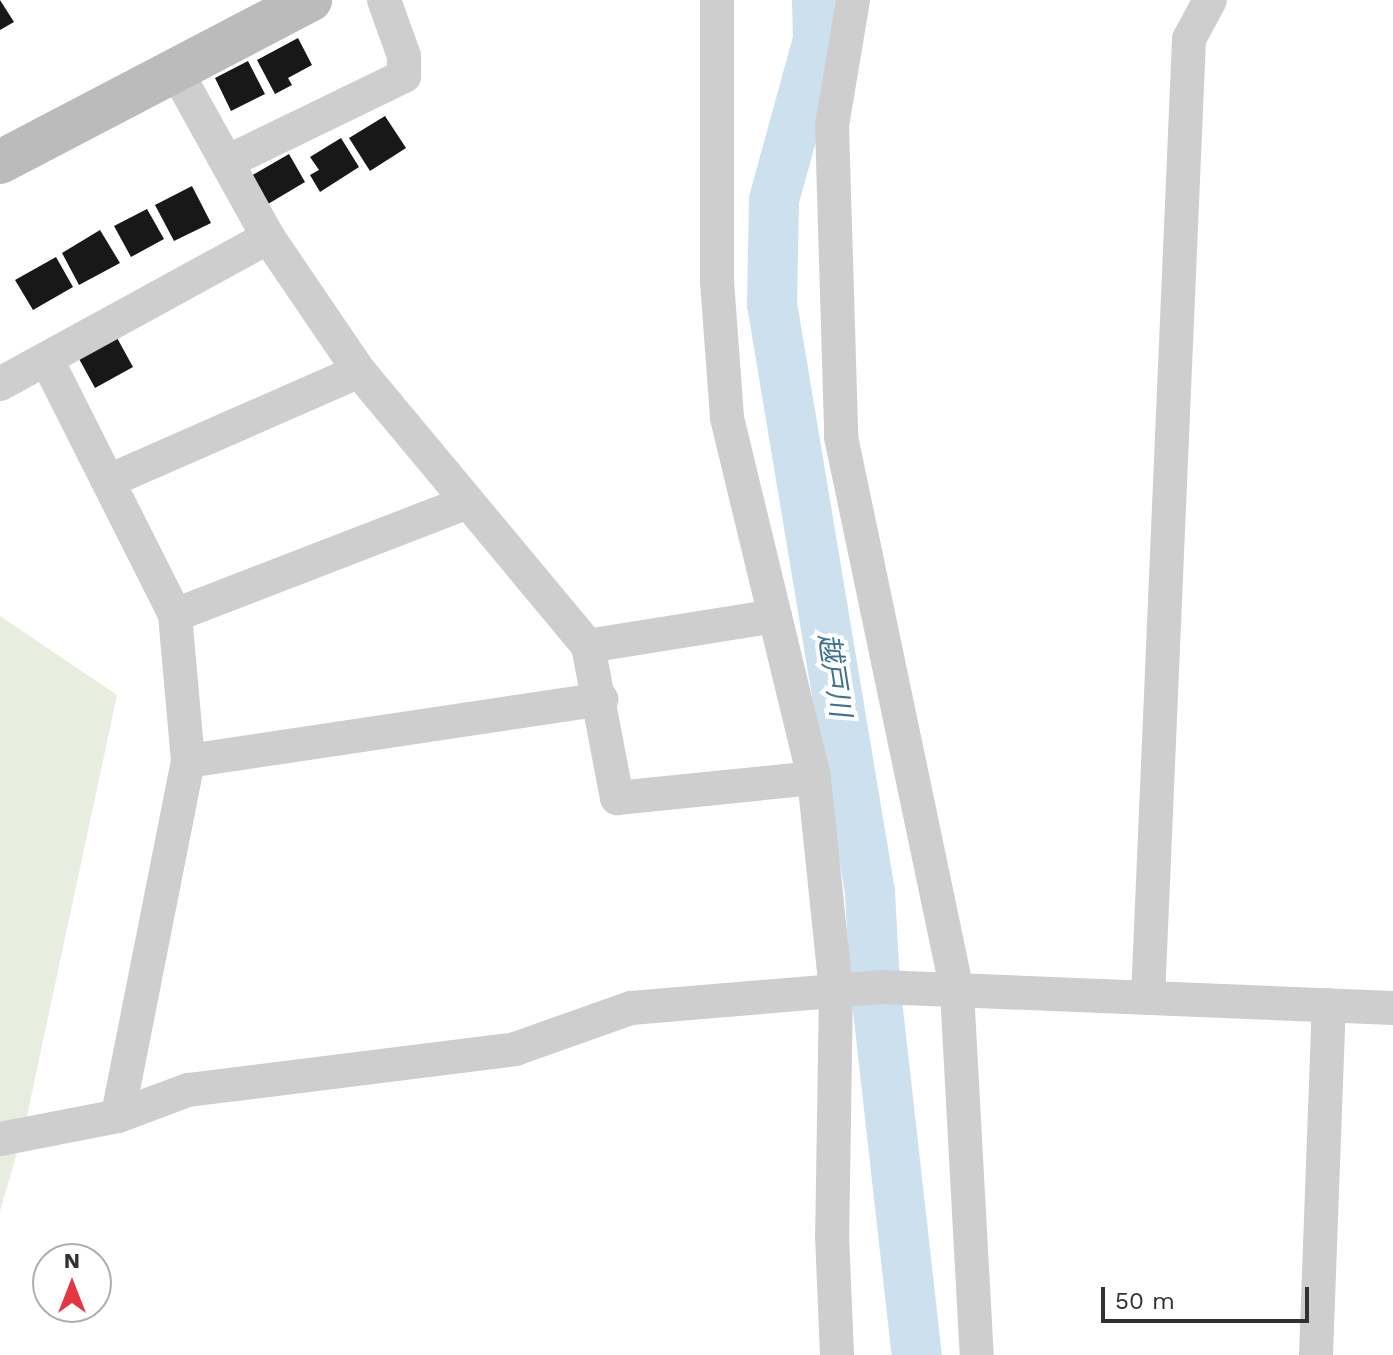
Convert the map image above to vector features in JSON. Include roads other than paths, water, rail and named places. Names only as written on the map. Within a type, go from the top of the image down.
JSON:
[{"type":"street","points":[[0,162],[310,0]]},
{"type":"street","points":[[227,162],[404,76],[404,56],[384,0]]},
{"type":"street","points":[[717,0],[717,281],[727,418],[814,778],[836,991],[832,1235],[837,1355]]},
{"type":"street","points":[[853,0],[832,125],[841,437],[957,991],[977,1355]]},
{"type":"street","points":[[1148,998],[1189,39],[1210,0]]},
{"type":"street","points":[[175,69],[268,237],[359,371],[588,646],[601,699],[617,798],[814,778]]},
{"type":"street","points":[[0,384],[268,237]]},
{"type":"street","points":[[47,360],[111,480],[175,615],[188,761],[118,1116]]},
{"type":"street","points":[[111,480],[359,371]]},
{"type":"street","points":[[175,615],[466,503]]},
{"type":"street","points":[[588,646],[775,616]]},
{"type":"street","points":[[188,761],[601,699]]},
{"type":"street","points":[[0,1139],[118,1116],[188,1090],[515,1049],[631,1008],[880,987],[1393,1008]]},
{"type":"street","points":[[1316,1355],[1329,1005]]},
{"type":"waterway","name":"越戸川","points":[[817,0],[818,40],[774,200],[772,304],[870,892],[875,983],[917,1355]]}]
